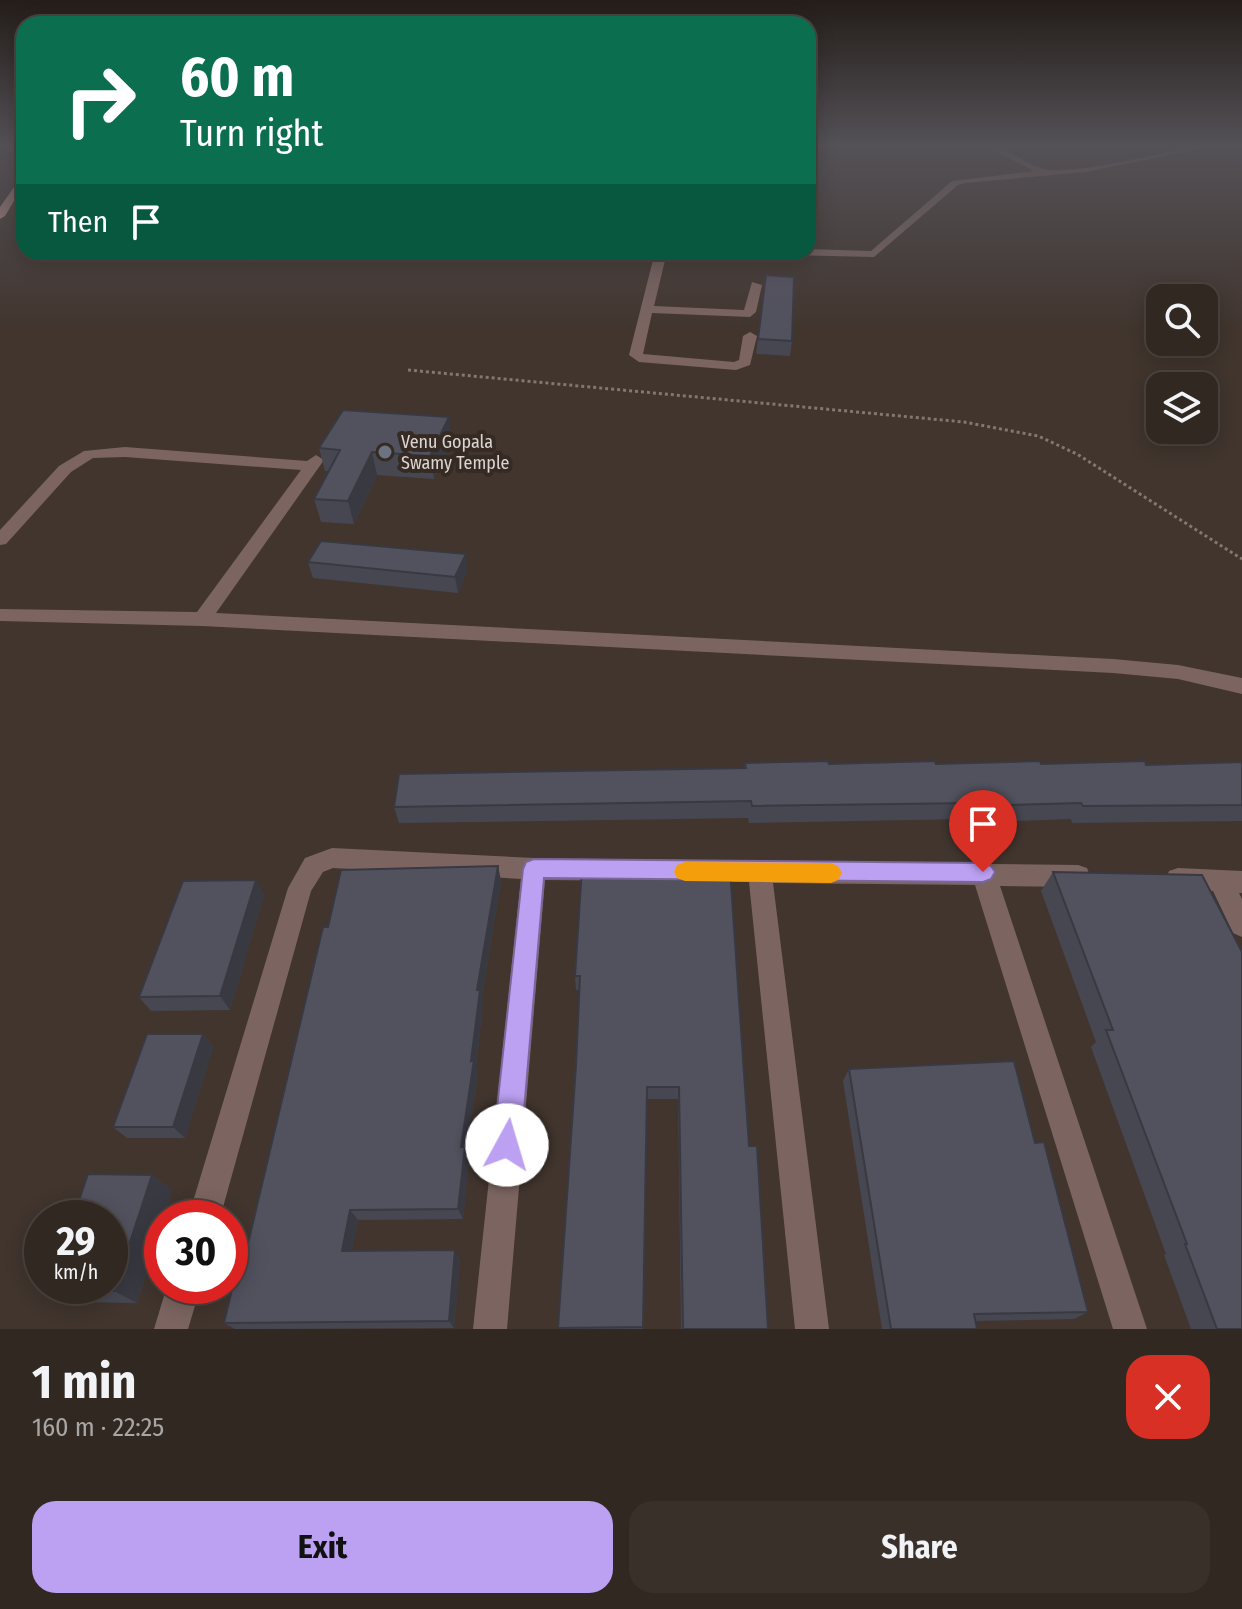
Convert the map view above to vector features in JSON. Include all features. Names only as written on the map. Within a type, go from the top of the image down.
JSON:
[{"type":"street","points":[[816,253],[874,254],[929,206]]},
{"type":"street","points":[[659,260],[636,355],[646,360],[736,366],[745,362],[750,336]]},
{"type":"street","points":[[646,309],[746,314],[750,312],[756,285]]},
{"type":"street","points":[[202,619],[326,446]]},
{"type":"street","points":[[0,540],[65,469],[89,454],[125,452],[312,466]]},
{"type":"street","points":[[0,615],[202,619],[1113,666],[1178,672],[1242,686]]},
{"type":"street","points":[[209,1200],[300,888],[314,865],[332,858],[534,869],[760,873],[983,872],[1109,877]]},
{"type":"street","points":[[490,1329],[534,869]]},
{"type":"street","points":[[983,872],[1130,1329]]},
{"type":"street","points":[[760,873],[812,1329]]},
{"type":"street","points":[[1157,879],[1231,881],[1242,925]]},
{"type":"street","points":[[171,1329],[179,1304]]},
{"type":"path","points":[[408,370],[1010,429],[1038,436],[1077,454],[1242,559]]},
{"type":"building","points":[[766,275],[794,277],[792,341],[758,339]]},
{"type":"building","points":[[343,410],[449,417],[430,456],[372,452],[348,501],[314,499],[340,450],[319,448]]},
{"type":"building","points":[[321,541],[466,554],[455,577],[308,562]]},
{"type":"building","points":[[828,761],[829,764],[935,761],[936,764],[1040,761],[1041,764],[1145,761],[1146,765],[1242,762],[1242,805],[1083,806],[1081,803],[973,806],[972,803],[752,806],[751,801],[394,807],[399,774],[746,768],[745,763]]},
{"type":"building","points":[[498,866],[477,990],[480,990],[471,1061],[474,1060],[461,1147],[465,1147],[458,1209],[350,1210],[342,1251],[455,1250],[449,1321],[224,1323],[229,1304],[248,1304],[248,1244],[323,927],[328,927],[341,870]]},
{"type":"building","points":[[582,868],[644,868],[643,872],[730,869],[749,1146],[757,1146],[768,1329],[683,1329],[679,1087],[647,1087],[643,1327],[558,1328],[576,1065],[580,976],[575,976]]},
{"type":"building","points":[[1053,872],[1202,875],[1242,952],[1242,1329],[1217,1329],[1106,1030],[1113,1030]]},
{"type":"building","points":[[256,880],[220,996],[139,997],[183,881]]},
{"type":"building","points":[[147,1034],[203,1034],[173,1127],[113,1127]]},
{"type":"building","points":[[1014,1061],[1035,1143],[1044,1142],[1088,1312],[974,1314],[977,1329],[891,1329],[849,1069]]},
{"type":"building","points":[[88,1174],[152,1175],[128,1248],[128,1200],[79,1200]]},
{"type":"slow traffic","points":[[685,872],[831,873]]},
{"type":"place","name":"Venu Gopala Swamy Temple","points":[[385,452]]},
{"type":"route","points":[[507,1145],[534,869],[760,873],[983,872]]}]
